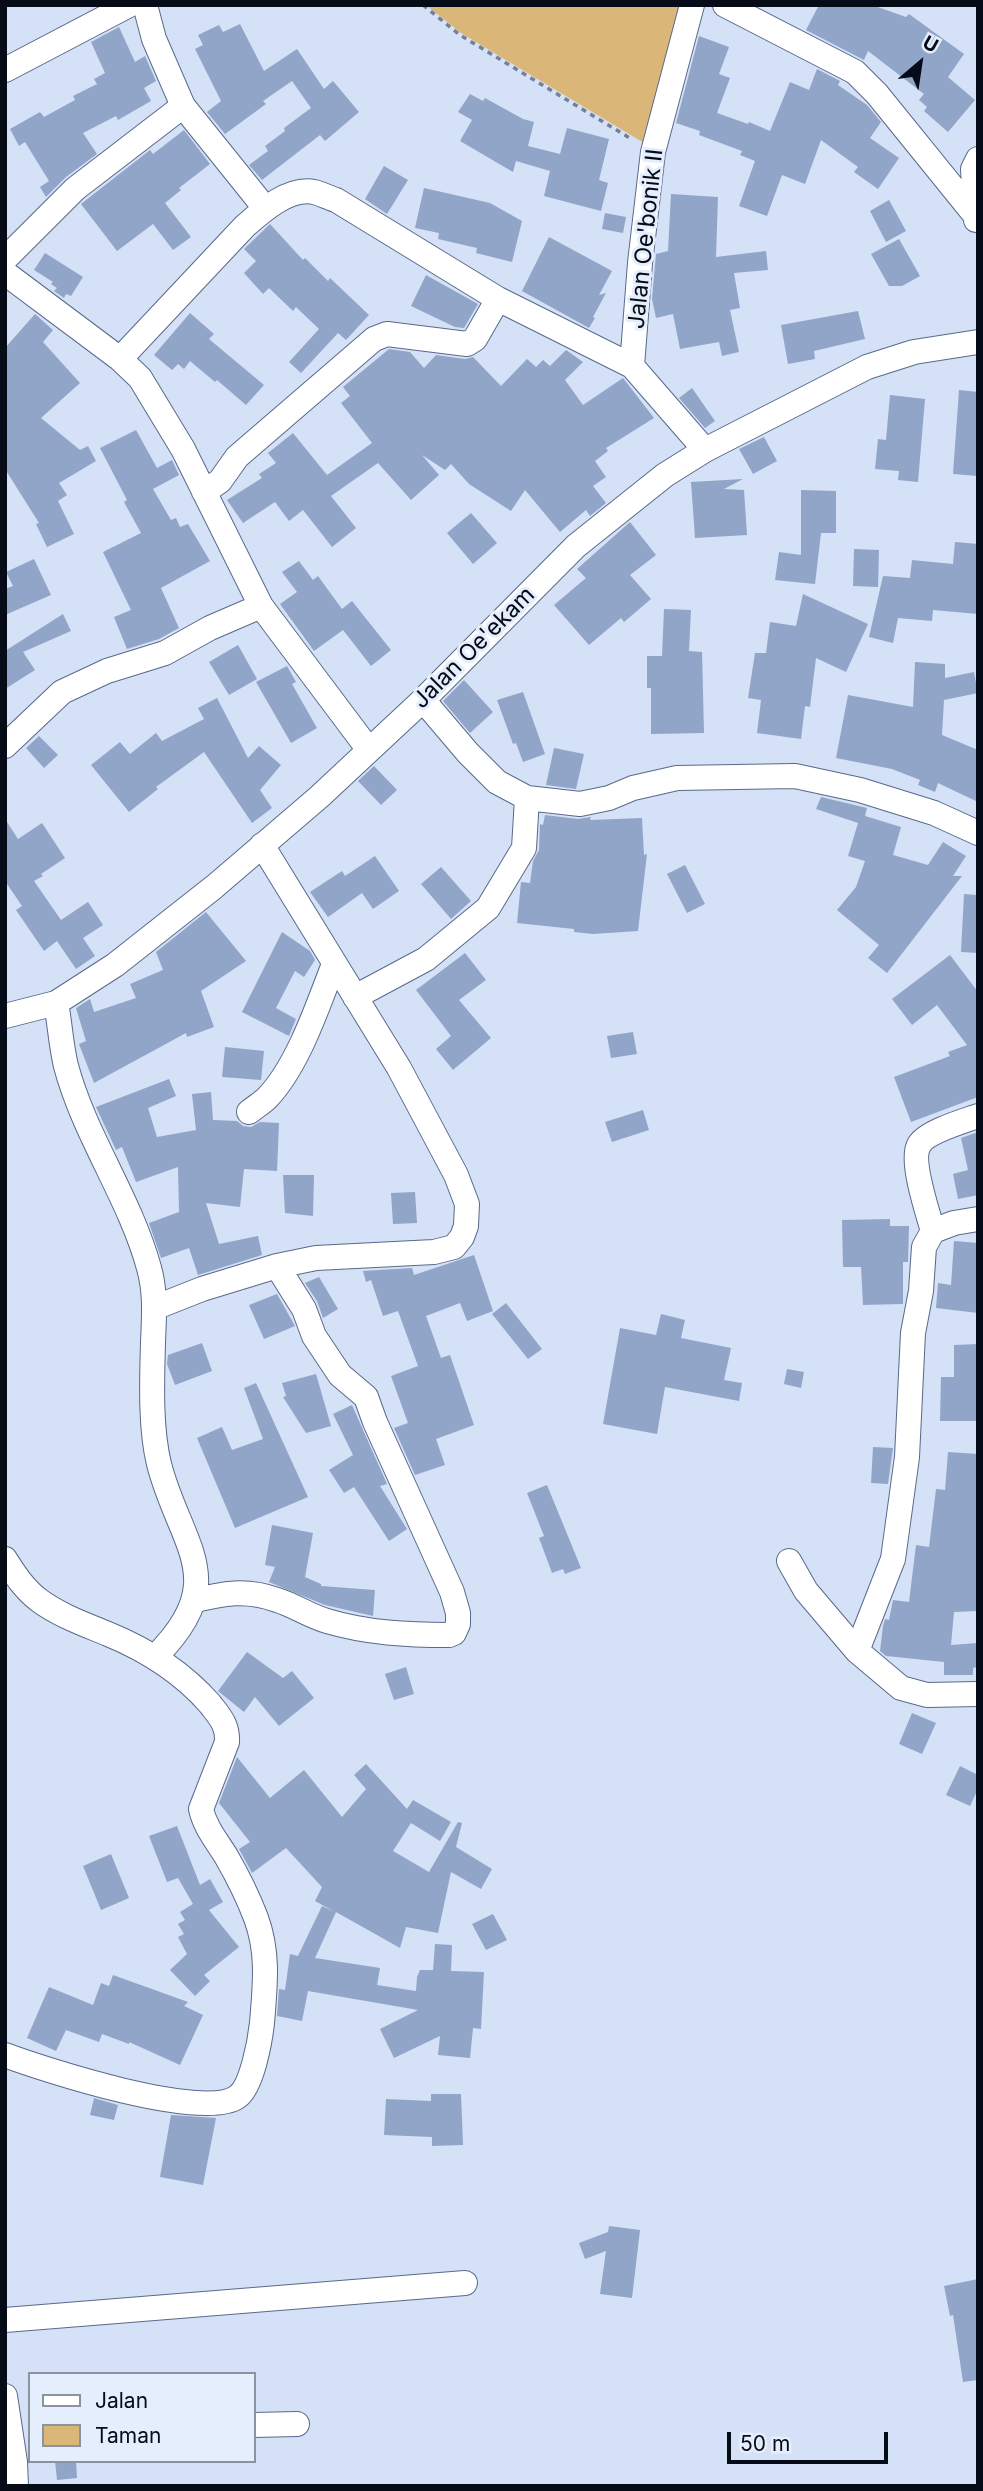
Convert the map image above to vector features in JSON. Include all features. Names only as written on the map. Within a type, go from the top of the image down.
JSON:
[{"type":"street","points":[[5,70],[129,5]]},
{"type":"street","points":[[145,5],[154,39],[183,106],[265,208]]},
{"type":"street","name":"Jalan Oe'bonik II","points":[[632,366],[653,152],[692,5]]},
{"type":"street","points":[[725,5],[855,72],[877,94],[976,220]]},
{"type":"street","points":[[5,259],[75,190],[183,106]]},
{"type":"street","points":[[976,220],[973,169],[978,159]]},
{"type":"street","points":[[120,359],[265,208],[304,191],[315,192],[336,201],[498,299],[632,366],[705,450]]},
{"type":"street","points":[[5,273],[120,359],[140,378],[183,449],[261,606],[369,750]]},
{"type":"street","points":[[204,492],[220,481],[237,457],[374,339],[387,334],[467,344],[475,340],[498,299]]},
{"type":"street","name":"Jalan Oe'ekam","points":[[5,1016],[57,1003],[115,965],[262,845],[319,797],[423,699],[576,546],[665,475],[705,450],[867,367],[914,352],[978,342]]},
{"type":"street","points":[[5,746],[62,692],[107,671],[165,653],[210,628],[261,606]]},
{"type":"street","points":[[423,699],[468,753],[497,782],[527,798],[579,804],[677,778],[795,776],[860,790],[934,813],[978,833]]},
{"type":"street","points":[[355,997],[426,959],[488,908],[524,849],[527,798]]},
{"type":"street","points":[[154,1308],[202,1289],[277,1266],[316,1258],[434,1252],[454,1247],[466,1226],[467,1204],[456,1175],[399,1068],[262,845]]},
{"type":"street","points":[[249,1112],[267,1098],[290,1065],[309,1027],[334,964]]},
{"type":"street","points":[[57,1003],[66,1066],[78,1100],[133,1221],[150,1269],[154,1308],[151,1395],[159,1463],[197,1572],[193,1601],[177,1631],[155,1657]]},
{"type":"street","points":[[933,1231],[916,1160],[918,1146],[925,1138],[978,1116]]},
{"type":"street","points":[[857,1651],[893,1559],[908,1457],[913,1333],[924,1247],[933,1231],[954,1223],[978,1219]]},
{"type":"street","points":[[193,1601],[225,1592],[256,1595],[279,1600],[325,1621],[407,1635],[449,1635],[454,1633],[458,1624],[458,1613],[448,1581],[366,1397],[340,1375],[314,1336],[303,1309],[277,1266]]},
{"type":"street","points":[[5,1559],[21,1583],[39,1600],[71,1620],[110,1635],[155,1657],[180,1673],[221,1717],[228,1730],[220,1762],[201,1809],[208,1830],[227,1857],[250,1905],[265,1950],[266,1971],[260,2039],[249,2078],[239,2097],[228,2102],[194,2103],[124,2092],[57,2074],[5,2056]]},
{"type":"street","points":[[789,1561],[806,1591],[857,1651],[901,1688],[927,1695],[978,1694]]},
{"type":"street","points":[[5,2320],[465,2283]]},
{"type":"street","points":[[5,2396],[20,2468]]},
{"type":"street","points":[[256,2425],[297,2424]]},
{"type":"path","points":[[423,5],[460,35],[653,152]]},
{"type":"green space","points":[[426,5],[685,5],[649,146],[461,33]]},
{"type":"building","points":[[819,5],[872,5],[906,17],[909,14],[964,54],[948,77],[975,100],[948,132],[924,111],[927,107],[919,100],[924,94],[868,51],[864,60],[806,30]]},
{"type":"building","points":[[240,24],[264,71],[297,49],[324,89],[333,81],[359,112],[325,141],[320,135],[262,180],[249,165],[268,151],[265,146],[285,131],[284,128],[311,108],[292,81],[263,101],[266,104],[225,134],[207,112],[221,101],[195,49],[203,45],[198,35],[219,25],[223,32]]},
{"type":"building","points":[[119,27],[135,62],[145,56],[156,81],[144,88],[151,101],[118,120],[116,116],[83,133],[97,154],[66,177],[46,197],[40,187],[49,181],[25,142],[19,146],[10,129],[40,112],[44,117],[75,100],[73,96],[97,84],[94,79],[105,73],[91,42]]},
{"type":"building","points":[[699,36],[729,47],[719,74],[730,78],[717,113],[748,124],[749,122],[770,131],[790,82],[809,90],[817,69],[840,81],[838,85],[867,105],[881,122],[870,138],[899,158],[878,189],[854,172],[858,167],[821,140],[805,184],[782,175],[767,216],[739,206],[755,161],[740,155],[742,151],[676,123]]},
{"type":"building","points":[[470,94],[483,101],[485,98],[523,119],[534,122],[528,146],[560,154],[567,128],[609,139],[599,180],[608,183],[601,211],[544,196],[550,171],[516,161],[513,172],[460,141],[472,120],[458,112]]},
{"type":"building","points":[[184,130],[210,164],[179,188],[181,190],[165,203],[191,237],[173,250],[153,224],[117,251],[81,204],[150,150],[153,154]]},
{"type":"building","points":[[384,166],[408,180],[387,214],[365,199]]},
{"type":"building","points":[[424,188],[490,203],[522,221],[512,262],[476,253],[477,248],[438,239],[439,233],[415,228]]},
{"type":"building","points":[[671,194],[718,197],[716,257],[766,251],[768,270],[734,273],[740,308],[730,310],[739,352],[722,356],[719,342],[680,349],[673,314],[656,318],[652,299],[656,254],[668,251]]},
{"type":"building","points":[[889,200],[906,231],[886,242],[870,211]]},
{"type":"building","points":[[605,213],[626,217],[623,233],[602,229]]},
{"type":"building","points":[[270,224],[303,260],[305,258],[328,281],[330,278],[369,315],[346,340],[338,333],[301,373],[289,362],[319,329],[296,307],[293,311],[269,288],[263,294],[244,273],[256,261],[244,249]]},
{"type":"building","points":[[549,237],[612,271],[599,295],[606,293],[589,328],[522,291]]},
{"type":"building","points":[[899,239],[920,276],[902,286],[889,286],[871,254]]},
{"type":"building","points":[[45,253],[83,277],[71,296],[66,294],[64,298],[54,291],[57,288],[51,284],[53,282],[34,270]]},
{"type":"building","points":[[426,275],[478,304],[464,328],[455,327],[411,306]]},
{"type":"building","points":[[858,311],[865,339],[814,351],[815,359],[788,364],[781,325]]},
{"type":"building","points":[[190,313],[214,334],[209,339],[264,385],[246,405],[190,361],[184,369],[178,364],[172,370],[154,355]]},
{"type":"building","points":[[35,314],[53,330],[43,342],[80,383],[41,418],[80,450],[88,446],[96,461],[59,483],[67,495],[58,501],[74,534],[47,547],[36,524],[39,523],[5,469],[5,348]]},
{"type":"building","points":[[389,349],[410,352],[424,368],[436,355],[465,359],[473,357],[501,386],[527,359],[536,367],[543,360],[550,366],[566,350],[583,362],[565,380],[583,405],[623,378],[654,418],[606,448],[608,451],[595,461],[606,477],[593,486],[606,503],[590,516],[586,510],[560,532],[525,490],[511,511],[469,484],[451,464],[445,470],[422,455],[439,475],[411,500],[378,463],[331,496],[356,528],[332,547],[303,510],[289,521],[275,502],[243,523],[227,500],[262,478],[259,474],[276,463],[268,453],[293,433],[327,475],[372,443],[341,403],[350,396],[343,387]]},
{"type":"building","points":[[692,388],[715,421],[705,428],[679,398]]},
{"type":"building","points":[[959,390],[978,392],[978,476],[953,474]]},
{"type":"building","points":[[890,395],[925,399],[918,482],[898,480],[899,471],[875,469],[878,439],[886,440]]},
{"type":"building","points":[[136,430],[157,468],[172,460],[179,475],[153,489],[171,520],[176,518],[180,527],[188,524],[210,561],[161,588],[179,628],[159,639],[127,649],[114,617],[131,610],[103,552],[141,533],[100,448]]},
{"type":"building","points":[[764,437],[777,461],[753,474],[739,449]]},
{"type":"building","points":[[743,479],[724,489],[744,490],[747,535],[695,538],[691,482]]},
{"type":"building","points":[[801,490],[836,491],[836,533],[821,533],[815,584],[775,580],[779,552],[801,555]]},
{"type":"building","points":[[471,513],[497,543],[473,564],[447,533]]},
{"type":"building","points":[[630,522],[656,555],[630,575],[651,599],[624,622],[621,618],[589,645],[554,605],[586,578],[577,569]]},
{"type":"building","points":[[955,542],[978,544],[978,614],[933,610],[932,621],[898,618],[893,643],[869,637],[883,576],[910,578],[912,560],[953,564]]},
{"type":"building","points":[[854,549],[879,550],[878,587],[853,586]]},
{"type":"building","points":[[34,559],[51,595],[5,615],[5,589],[13,586],[6,572]]},
{"type":"building","points":[[299,561],[313,580],[318,576],[342,609],[352,601],[391,650],[371,666],[343,630],[314,651],[280,604],[297,592],[282,572]]},
{"type":"building","points":[[803,594],[868,624],[846,672],[816,658],[810,707],[805,706],[801,739],[757,733],[761,700],[748,698],[755,653],[766,653],[770,622],[796,626]]},
{"type":"building","points":[[664,609],[691,610],[689,651],[702,652],[704,733],[651,734],[651,688],[647,688],[647,656],[662,656]]},
{"type":"building","points":[[63,614],[71,631],[23,652],[35,670],[5,689],[5,651]]},
{"type":"building","points":[[238,645],[257,679],[229,695],[209,662]]},
{"type":"building","points":[[915,662],[945,664],[945,678],[974,672],[978,693],[944,700],[942,735],[978,750],[978,802],[938,783],[935,792],[918,785],[920,780],[892,769],[836,758],[848,695],[913,707]]},
{"type":"building","points":[[287,666],[296,682],[292,684],[317,728],[291,743],[256,682]]},
{"type":"building","points":[[464,680],[493,712],[470,733],[443,701]]},
{"type":"building","points":[[523,692],[545,754],[523,762],[516,743],[513,744],[497,700]]},
{"type":"building","points":[[217,698],[248,758],[259,746],[281,765],[260,790],[272,808],[252,823],[204,752],[156,787],[158,789],[129,812],[91,765],[120,742],[130,754],[156,733],[162,741],[204,719],[198,708]]},
{"type":"building","points":[[39,736],[58,755],[44,768],[26,748]]},
{"type":"building","points":[[554,748],[584,754],[576,789],[546,785]]},
{"type":"building","points":[[374,766],[397,790],[381,805],[358,781]]},
{"type":"building","points":[[821,797],[867,808],[865,816],[901,827],[893,855],[928,865],[943,842],[966,856],[953,876],[962,876],[887,973],[868,958],[879,945],[837,910],[856,887],[865,861],[848,856],[858,823],[816,809]]},
{"type":"building","points":[[545,815],[578,819],[591,817],[590,820],[642,818],[644,855],[647,854],[638,931],[593,934],[574,932],[574,929],[517,923],[521,882],[530,883],[533,861],[539,850],[540,824],[543,825]]},
{"type":"building","points":[[5,819],[18,839],[42,823],[65,858],[34,881],[61,920],[88,902],[103,925],[83,938],[95,956],[76,969],[57,941],[44,951],[16,910],[22,906],[5,881]]},
{"type":"building","points":[[375,856],[399,891],[373,909],[362,893],[328,917],[310,892],[342,871],[345,876]]},
{"type":"building","points":[[685,865],[705,904],[687,913],[667,874]]},
{"type":"building","points":[[441,867],[471,901],[451,919],[421,884]]},
{"type":"building","points":[[964,894],[978,895],[978,953],[961,952]]},
{"type":"building","points":[[206,912],[246,961],[201,991],[214,1027],[187,1037],[186,1033],[94,1083],[79,1044],[86,1041],[76,1008],[90,999],[94,1012],[136,998],[130,984],[163,970],[156,952]]},
{"type":"building","points":[[282,932],[310,951],[315,960],[304,977],[295,971],[276,1008],[296,1019],[289,1036],[242,1012]]},
{"type":"building","points":[[465,953],[486,980],[459,1000],[491,1038],[453,1070],[436,1049],[451,1036],[416,990]]},
{"type":"building","points":[[950,955],[978,992],[978,1097],[911,1122],[894,1077],[950,1056],[948,1052],[967,1045],[937,1005],[912,1025],[892,999]]},
{"type":"building","points":[[633,1032],[637,1054],[611,1058],[607,1036]]},
{"type":"building","points":[[225,1047],[264,1051],[261,1080],[222,1077]]},
{"type":"building","points":[[169,1079],[176,1096],[148,1108],[157,1137],[196,1130],[192,1094],[211,1092],[213,1120],[237,1121],[243,1126],[251,1127],[260,1122],[279,1123],[277,1171],[244,1169],[240,1207],[206,1203],[219,1244],[258,1236],[262,1255],[198,1275],[189,1248],[161,1258],[149,1223],[179,1212],[178,1167],[136,1182],[122,1147],[116,1150],[96,1107]]},
{"type":"building","points":[[643,1110],[649,1130],[612,1142],[605,1122]]},
{"type":"building","points":[[978,1132],[978,1195],[958,1199],[953,1174],[968,1170],[961,1138]]},
{"type":"building","points":[[283,1175],[314,1175],[313,1216],[285,1213]]},
{"type":"building","points":[[415,1192],[417,1223],[393,1224],[391,1193]]},
{"type":"building","points":[[890,1219],[890,1226],[909,1226],[908,1262],[903,1262],[903,1304],[863,1305],[861,1267],[843,1267],[842,1220]]},
{"type":"building","points":[[954,1241],[978,1243],[978,1313],[936,1308],[938,1283],[951,1285]]},
{"type":"building","points":[[474,1255],[493,1311],[467,1321],[460,1303],[426,1316],[441,1358],[450,1355],[474,1425],[436,1439],[445,1465],[415,1475],[394,1428],[408,1423],[391,1376],[418,1366],[398,1311],[383,1316],[371,1280],[366,1282],[363,1271],[412,1268],[414,1275]]},
{"type":"building","points":[[319,1277],[338,1309],[323,1318],[317,1301],[305,1283]]},
{"type":"building","points":[[277,1294],[295,1326],[264,1339],[249,1305]]},
{"type":"building","points":[[506,1303],[542,1349],[528,1359],[492,1314]]},
{"type":"building","points":[[661,1314],[685,1320],[681,1338],[731,1348],[724,1380],[742,1383],[739,1401],[665,1387],[657,1434],[603,1424],[620,1328],[656,1335]]},
{"type":"building","points":[[202,1343],[212,1371],[175,1385],[167,1364],[168,1355]]},
{"type":"building","points":[[978,1344],[978,1421],[940,1421],[941,1377],[954,1377],[954,1345]]},
{"type":"building","points":[[787,1369],[804,1372],[801,1388],[784,1384]]},
{"type":"building","points":[[316,1374],[331,1426],[306,1433],[283,1397],[286,1396],[282,1383]]},
{"type":"building","points":[[256,1383],[308,1497],[235,1528],[197,1438],[222,1427],[232,1450],[263,1439],[244,1388]]},
{"type":"building","points":[[352,1405],[387,1484],[380,1486],[407,1529],[389,1541],[354,1487],[344,1493],[329,1470],[353,1455],[333,1414]]},
{"type":"building","points":[[873,1447],[893,1448],[888,1484],[871,1483]]},
{"type":"building","points":[[948,1452],[978,1454],[978,1611],[954,1612],[951,1645],[978,1643],[978,1667],[973,1668],[973,1675],[944,1675],[944,1662],[886,1656],[880,1651],[883,1626],[885,1619],[889,1620],[893,1600],[909,1602],[916,1545],[929,1547],[936,1489],[945,1490]]},
{"type":"building","points":[[547,1485],[581,1568],[565,1574],[563,1569],[552,1573],[539,1538],[544,1536],[527,1493]]},
{"type":"building","points":[[272,1525],[313,1533],[305,1577],[321,1586],[375,1590],[373,1616],[325,1605],[269,1582],[275,1567],[265,1565]]},
{"type":"building","points":[[247,1652],[283,1678],[292,1671],[314,1698],[279,1726],[255,1697],[244,1712],[218,1691]]},
{"type":"building","points":[[406,1667],[414,1694],[394,1700],[385,1674]]},
{"type":"building","points":[[912,1713],[936,1723],[922,1754],[899,1744]]},
{"type":"building","points":[[237,1757],[270,1798],[304,1770],[342,1817],[366,1789],[354,1775],[366,1764],[407,1809],[413,1800],[451,1822],[440,1841],[411,1823],[393,1851],[429,1872],[458,1822],[462,1823],[456,1847],[492,1869],[481,1889],[451,1872],[438,1933],[406,1927],[400,1948],[336,1912],[315,1958],[380,1968],[377,1985],[416,1991],[420,1970],[433,1970],[435,1944],[452,1945],[451,1971],[484,1972],[481,2029],[473,2028],[470,2058],[438,2055],[440,2036],[394,2058],[380,2029],[418,2010],[308,1991],[302,2021],[277,2016],[279,1989],[285,1990],[290,1954],[298,1956],[322,1906],[335,1912],[315,1901],[322,1887],[286,1848],[252,1873],[239,1849],[250,1842],[219,1803]]},
{"type":"building","points":[[960,1766],[978,1775],[978,1789],[970,1806],[946,1795]]},
{"type":"building","points":[[177,1826],[200,1885],[210,1879],[223,1902],[209,1910],[239,1947],[204,1975],[210,1981],[195,1996],[170,1970],[187,1954],[178,1937],[184,1934],[178,1924],[185,1920],[180,1912],[193,1904],[178,1878],[167,1882],[149,1836]]},
{"type":"building","points":[[111,1854],[129,1898],[101,1910],[83,1866]]},
{"type":"building","points":[[493,1914],[507,1940],[486,1950],[472,1924]]},
{"type":"building","points":[[113,1975],[188,2002],[184,2006],[203,2015],[180,2065],[129,2042],[102,2034],[99,2042],[66,2030],[56,2051],[27,2038],[49,1987],[93,2005],[101,1983],[109,1986]]},
{"type":"building","points":[[431,2094],[461,2094],[463,2145],[432,2146],[432,2137],[384,2135],[386,2099],[431,2101]]},
{"type":"building","points":[[94,2098],[118,2105],[114,2120],[90,2115]]},
{"type":"building","points":[[171,2115],[216,2118],[203,2185],[160,2177]]},
{"type":"building","points":[[609,2226],[640,2230],[632,2298],[600,2294],[606,2251],[585,2259],[579,2243],[608,2232]]},
{"type":"building","points":[[978,2279],[978,2380],[963,2382],[953,2315],[950,2316],[944,2286]]},
{"type":"building","points":[[55,2463],[76,2463],[77,2478],[57,2480]]}]
